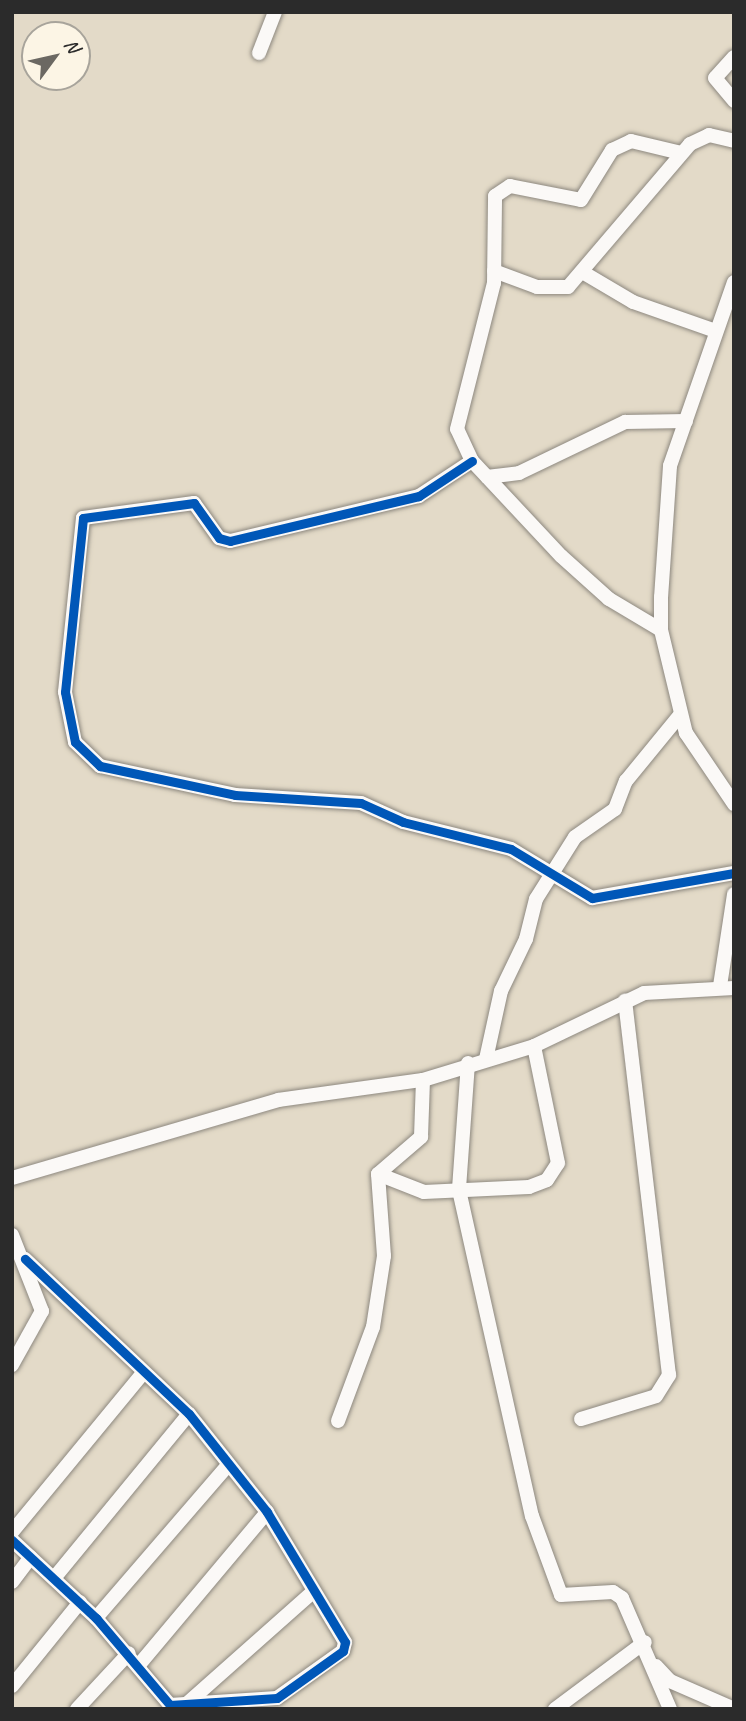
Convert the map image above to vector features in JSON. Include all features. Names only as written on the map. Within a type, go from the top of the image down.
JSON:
[{"type":"street","points":[[259,53],[275,12]]},
{"type":"street","points":[[734,57],[715,78],[734,101]]},
{"type":"street","points":[[494,271],[553,290],[584,273],[681,153],[709,135],[734,141]]},
{"type":"street","points":[[661,630],[609,598],[561,556],[486,477],[472,461],[458,415],[494,271],[492,206],[503,189],[520,187],[581,200],[612,150],[631,141],[681,153]]},
{"type":"street","points":[[584,273],[633,302],[713,330]]},
{"type":"street","points":[[734,282],[713,330],[670,466],[661,630],[680,715],[734,804]]},
{"type":"street","points":[[486,477],[519,473],[625,422],[686,421]]},
{"type":"street","points":[[472,461],[419,496],[230,541],[219,538],[194,503],[83,518],[68,644],[69,730],[100,766],[267,800],[361,803],[403,822],[511,849],[554,872],[580,892],[603,899],[734,873]]},
{"type":"street","points":[[486,1059],[501,992],[526,939],[536,899],[575,837],[615,809],[626,781],[680,715]]},
{"type":"street","points":[[12,1178],[312,1092],[423,1080],[468,1063],[534,1046],[625,1001],[675,987],[727,987],[734,894]]},
{"type":"street","points":[[581,1419],[656,1396],[670,1375],[625,1001]]},
{"type":"street","points":[[378,1174],[424,1192],[529,1187],[556,1172],[534,1046]]},
{"type":"street","points":[[468,1063],[459,1190],[532,1516],[556,1587],[567,1599],[613,1592],[645,1642],[665,1707]]},
{"type":"street","points":[[378,1174],[421,1138],[423,1080]]},
{"type":"street","points":[[338,1421],[373,1327],[384,1256],[378,1174]]},
{"type":"street","points":[[12,1235],[25,1259],[42,1311],[12,1365]]},
{"type":"street","points":[[25,1259],[189,1414],[267,1513],[345,1642],[343,1651],[288,1694],[173,1707]]},
{"type":"street","points":[[12,1532],[144,1372]]},
{"type":"street","points":[[55,1577],[189,1414]]},
{"type":"street","points":[[96,1618],[229,1464]]},
{"type":"street","points":[[138,1666],[267,1513]]},
{"type":"street","points":[[12,1541],[55,1577],[96,1618],[173,1707]]},
{"type":"street","points":[[12,1582],[31,1557]]},
{"type":"street","points":[[173,1707],[314,1591]]},
{"type":"street","points":[[12,1686],[79,1602]]},
{"type":"street","points":[[555,1709],[645,1642]]},
{"type":"street","points":[[77,1709],[129,1653]]},
{"type":"street","points":[[653,1664],[670,1681],[734,1709]]},
{"type":"cycle path","points":[[472,461],[419,496],[230,541],[219,538],[194,503],[83,518],[65,692],[75,742],[100,766],[235,795],[361,803],[403,822],[511,849],[592,898],[734,873]]},
{"type":"cycle path","points":[[12,1540],[96,1618],[170,1705],[277,1698],[343,1651],[345,1642],[267,1512],[189,1414],[25,1259]]}]
